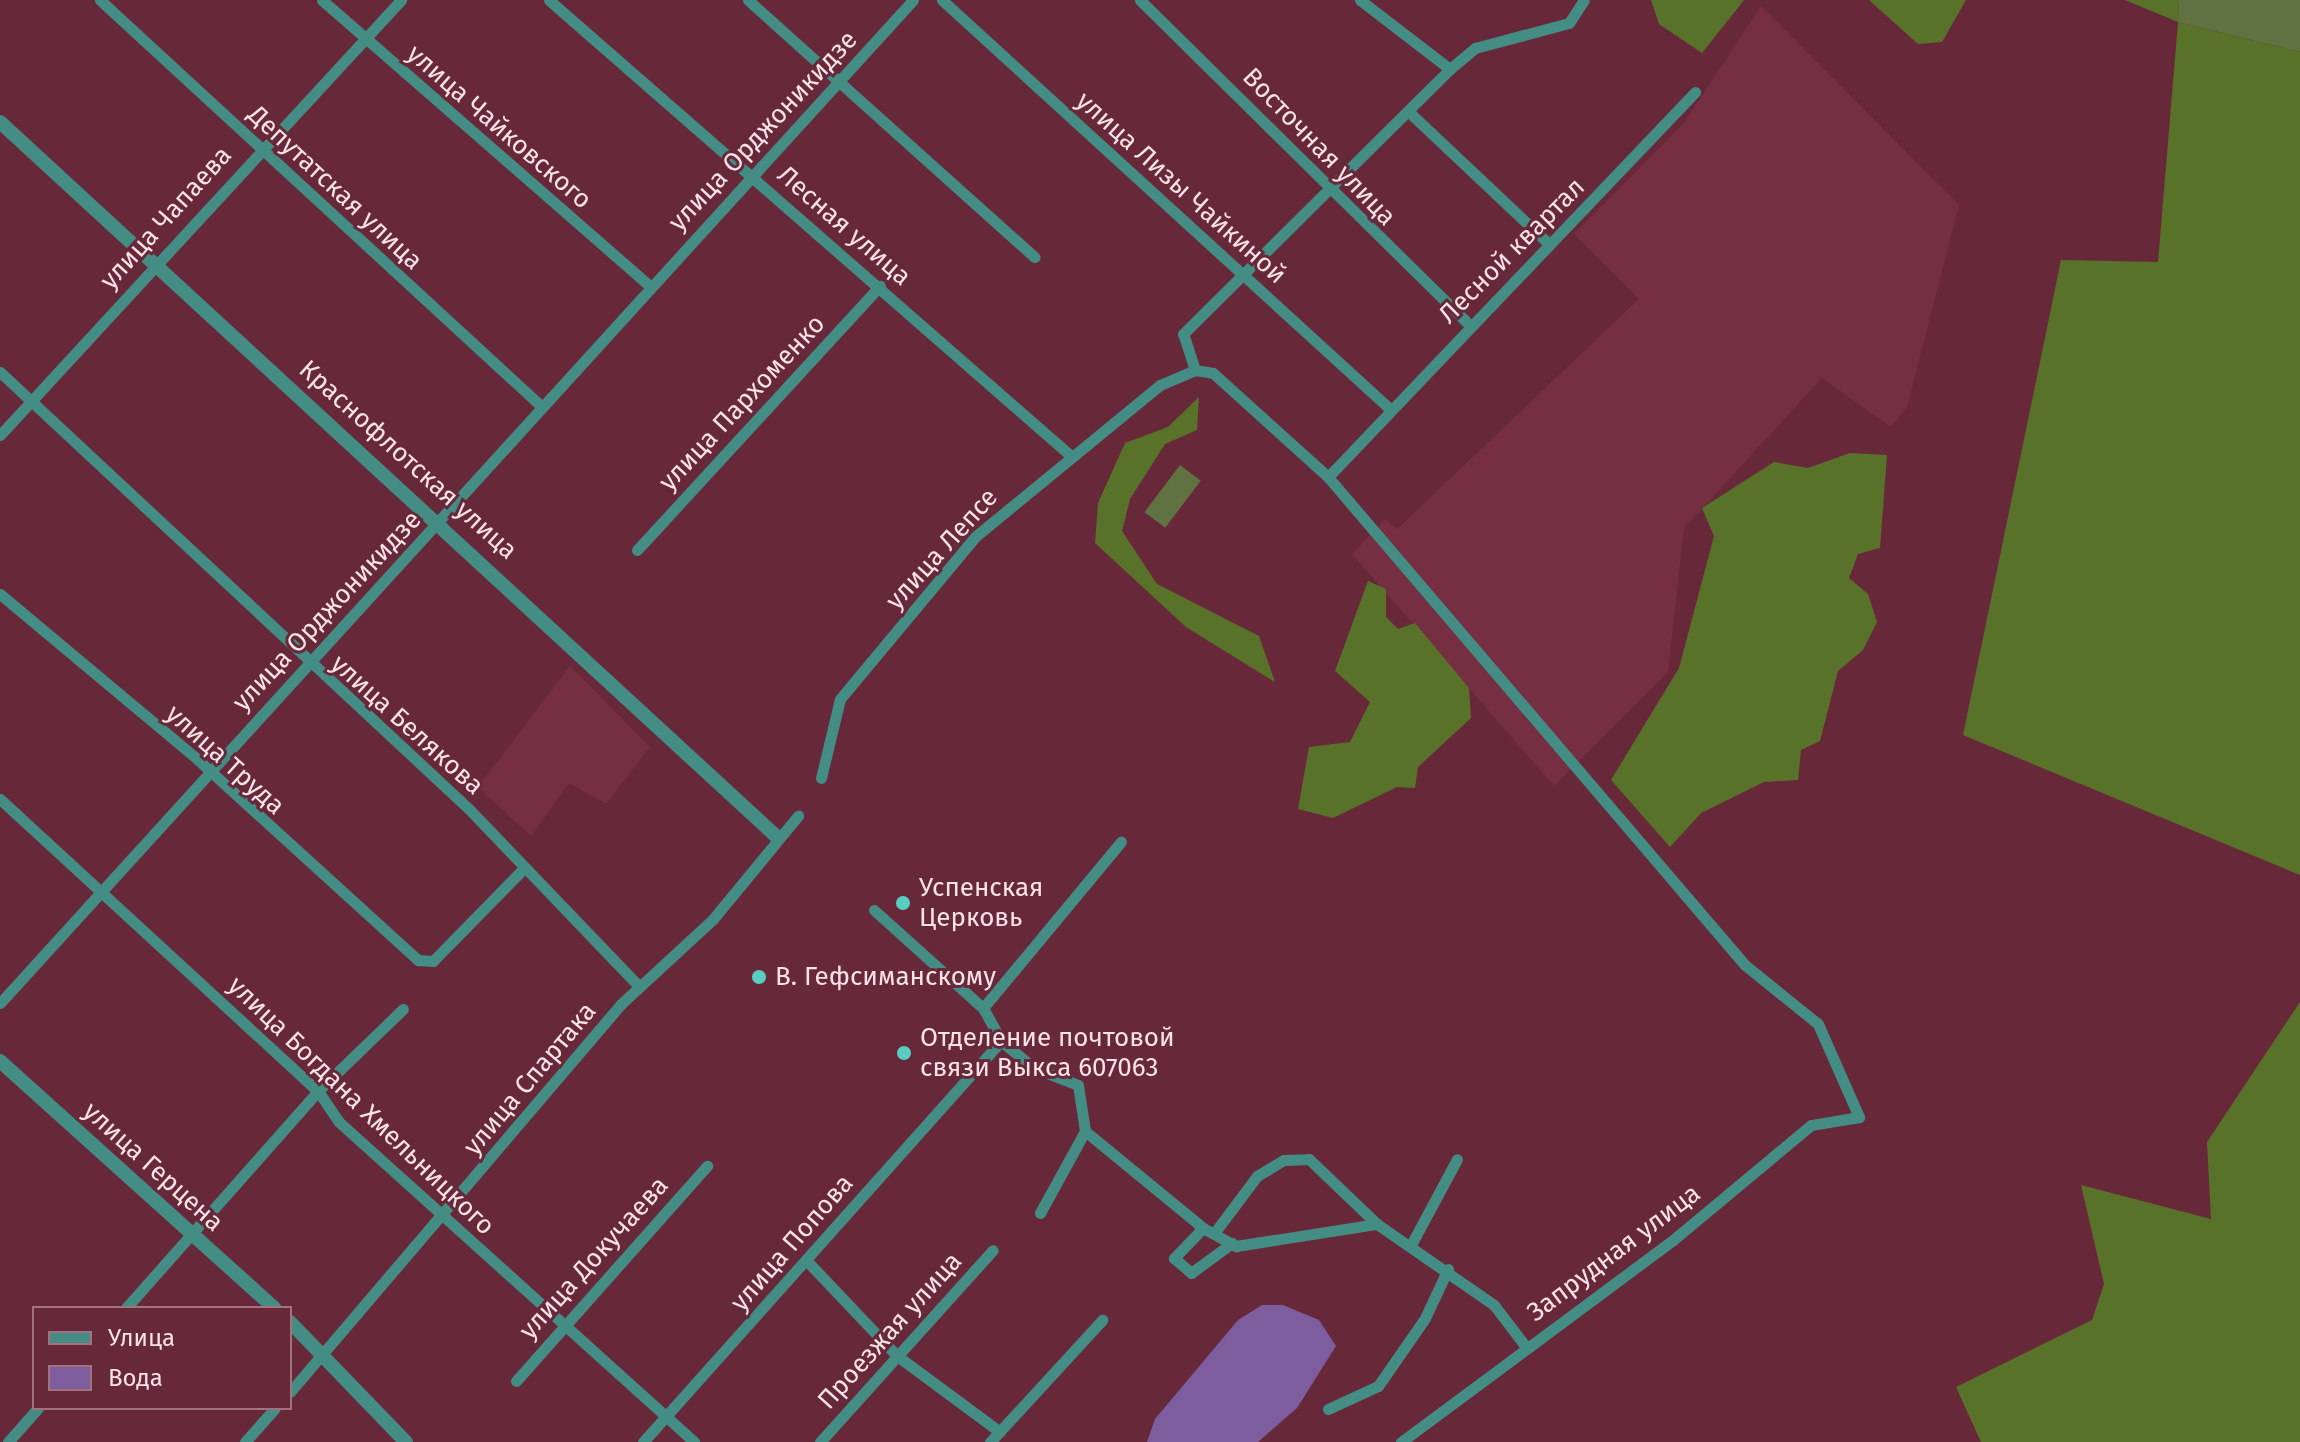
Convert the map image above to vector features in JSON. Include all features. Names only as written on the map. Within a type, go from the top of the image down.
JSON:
[{"type":"street","name":"Депутатская улица","points":[[100,0],[540,405]]},
{"type":"street","name":"улица Чайковского","points":[[322,0],[363,40],[649,285]]},
{"type":"street","name":"улица Чапаева","points":[[0,435],[260,148],[401,0]]},
{"type":"street","name":"Лесная улица","points":[[549,0],[1071,456]]},
{"type":"street","points":[[748,0],[1034,257]]},
{"type":"street","name":"улица Орджоникидзе","points":[[0,1003],[99,889],[913,0]]},
{"type":"street","name":"улица Лизы Чайкиной","points":[[942,0],[1390,409]]},
{"type":"street","name":"Восточная улица","points":[[1140,0],[1334,186],[1346,209],[1468,323]]},
{"type":"street","points":[[1360,0],[1450,69]]},
{"type":"street","points":[[1328,477],[1225,379],[1195,370],[1183,334],[1241,272],[1475,48],[1569,23],[1584,0]]},
{"type":"street","name":"Лесной квартал","points":[[1328,477],[1546,241],[1566,232],[1695,92]]},
{"type":"street","points":[[1410,113],[1546,241]]},
{"type":"street","name":"Краснофлотская улица","points":[[0,122],[439,521],[778,838]]},
{"type":"street","name":"улица Пархоменко","points":[[637,550],[880,286]]},
{"type":"street","name":"улица Лепсе","points":[[821,778],[840,699],[976,536],[1160,385],[1195,370]]},
{"type":"street","name":"улица Белякова","points":[[0,372],[524,868],[639,986]]},
{"type":"street","name":"Запрудная улица","points":[[1328,477],[1745,965],[1818,1024],[1859,1117],[1811,1125],[1673,1240],[1401,1442]]},
{"type":"street","name":"улица Труда","points":[[0,594],[209,772],[418,960],[433,961],[524,868]]},
{"type":"street","name":"улица Богдана Хмельницкого","points":[[0,799],[318,1091],[339,1122],[694,1442]]},
{"type":"street","points":[[778,838],[798,816]]},
{"type":"street","name":"улица Спартака","points":[[292,1390],[639,986],[713,919],[778,838]]},
{"type":"street","points":[[983,1008],[1121,842]]},
{"type":"street","points":[[874,910],[983,1008],[1001,1041],[1034,1068],[1078,1085],[1085,1131],[1040,1213]]},
{"type":"street","points":[[128,1306],[318,1091],[403,1009]]},
{"type":"street","name":"улица Попова","points":[[643,1442],[806,1260],[970,1069],[1001,1041]]},
{"type":"street","name":"улица Герцена","points":[[0,1061],[272,1306]]},
{"type":"street","points":[[1085,1131],[1203,1228],[1232,1243]]},
{"type":"street","points":[[1215,1232],[1257,1176],[1284,1160],[1309,1159],[1377,1224],[1412,1243],[1494,1305],[1526,1347]]},
{"type":"street","points":[[1412,1243],[1457,1159]]},
{"type":"street","name":"улица Докучаева","points":[[516,1381],[563,1323],[707,1166]]},
{"type":"street","points":[[1203,1228],[1174,1258],[1191,1273],[1232,1243],[1377,1224]]},
{"type":"street","name":"Проезжая улица","points":[[820,1442],[993,1250]]},
{"type":"street","points":[[806,1260],[896,1355],[1000,1432]]},
{"type":"street","points":[[1328,1409],[1378,1386],[1425,1318],[1448,1269]]},
{"type":"street","points":[[990,1442],[1102,1320]]},
{"type":"street","points":[[292,1324],[324,1353],[406,1442]]},
{"type":"street","points":[[8,1442],[36,1410]]},
{"type":"street","points":[[245,1442],[273,1410]]},
{"type":"shaded area","points":[[1761,6],[1959,205],[1907,407],[1891,427],[1822,378],[1684,528],[1668,672],[1554,786],[1352,554],[1385,519],[1397,529],[1639,299],[1574,234],[1684,123]]},
{"type":"shaded area","points":[[570,666],[650,747],[606,804],[569,783],[531,836],[478,787]]},
{"type":"green space","points":[[1651,0],[1744,0],[1702,53],[1659,24]]},
{"type":"green space","points":[[1869,0],[1966,0],[1942,42],[1918,44]]},
{"type":"green space","points":[[2125,0],[2179,0],[2178,22]]},
{"type":"green space","points":[[2179,0],[2300,0],[2300,52],[2178,22]]},
{"type":"green space","points":[[2178,22],[2300,52],[2300,875],[1963,735],[2061,260],[2158,262]]},
{"type":"green space","points":[[1199,397],[1197,430],[1165,444],[1130,499],[1122,531],[1157,584],[1259,636],[1275,682],[1186,627],[1095,543],[1098,503],[1125,443],[1168,427]]},
{"type":"green space","points":[[1850,453],[1887,455],[1880,548],[1858,554],[1849,578],[1868,594],[1877,622],[1863,650],[1838,671],[1820,741],[1801,750],[1798,780],[1764,782],[1701,813],[1670,847],[1611,780],[1679,668],[1714,536],[1702,508],[1774,462],[1808,468]]},
{"type":"green space","points":[[1180,465],[1201,481],[1165,528],[1144,512]]},
{"type":"green space","points":[[1368,581],[1386,589],[1386,617],[1398,629],[1415,623],[1469,688],[1471,718],[1418,767],[1415,788],[1397,787],[1333,818],[1298,809],[1309,747],[1350,742],[1370,702],[1335,671]]},
{"type":"green space","points":[[2300,1002],[2300,1442],[1981,1442],[1956,1387],[2092,1320],[2104,1284],[2081,1185],[2211,1219],[2207,1142]]},
{"type":"water","points":[[1262,1305],[1283,1305],[1319,1320],[1336,1346],[1297,1408],[1258,1442],[1147,1442],[1155,1419],[1238,1320]]},
{"type":"place","name":"Успенская Церковь","points":[[903,903]]},
{"type":"place","name":"В. Гефсиманскому","points":[[759,977]]},
{"type":"place","name":"Отделение почтовой связи Выкса 607063","points":[[904,1053]]}]
